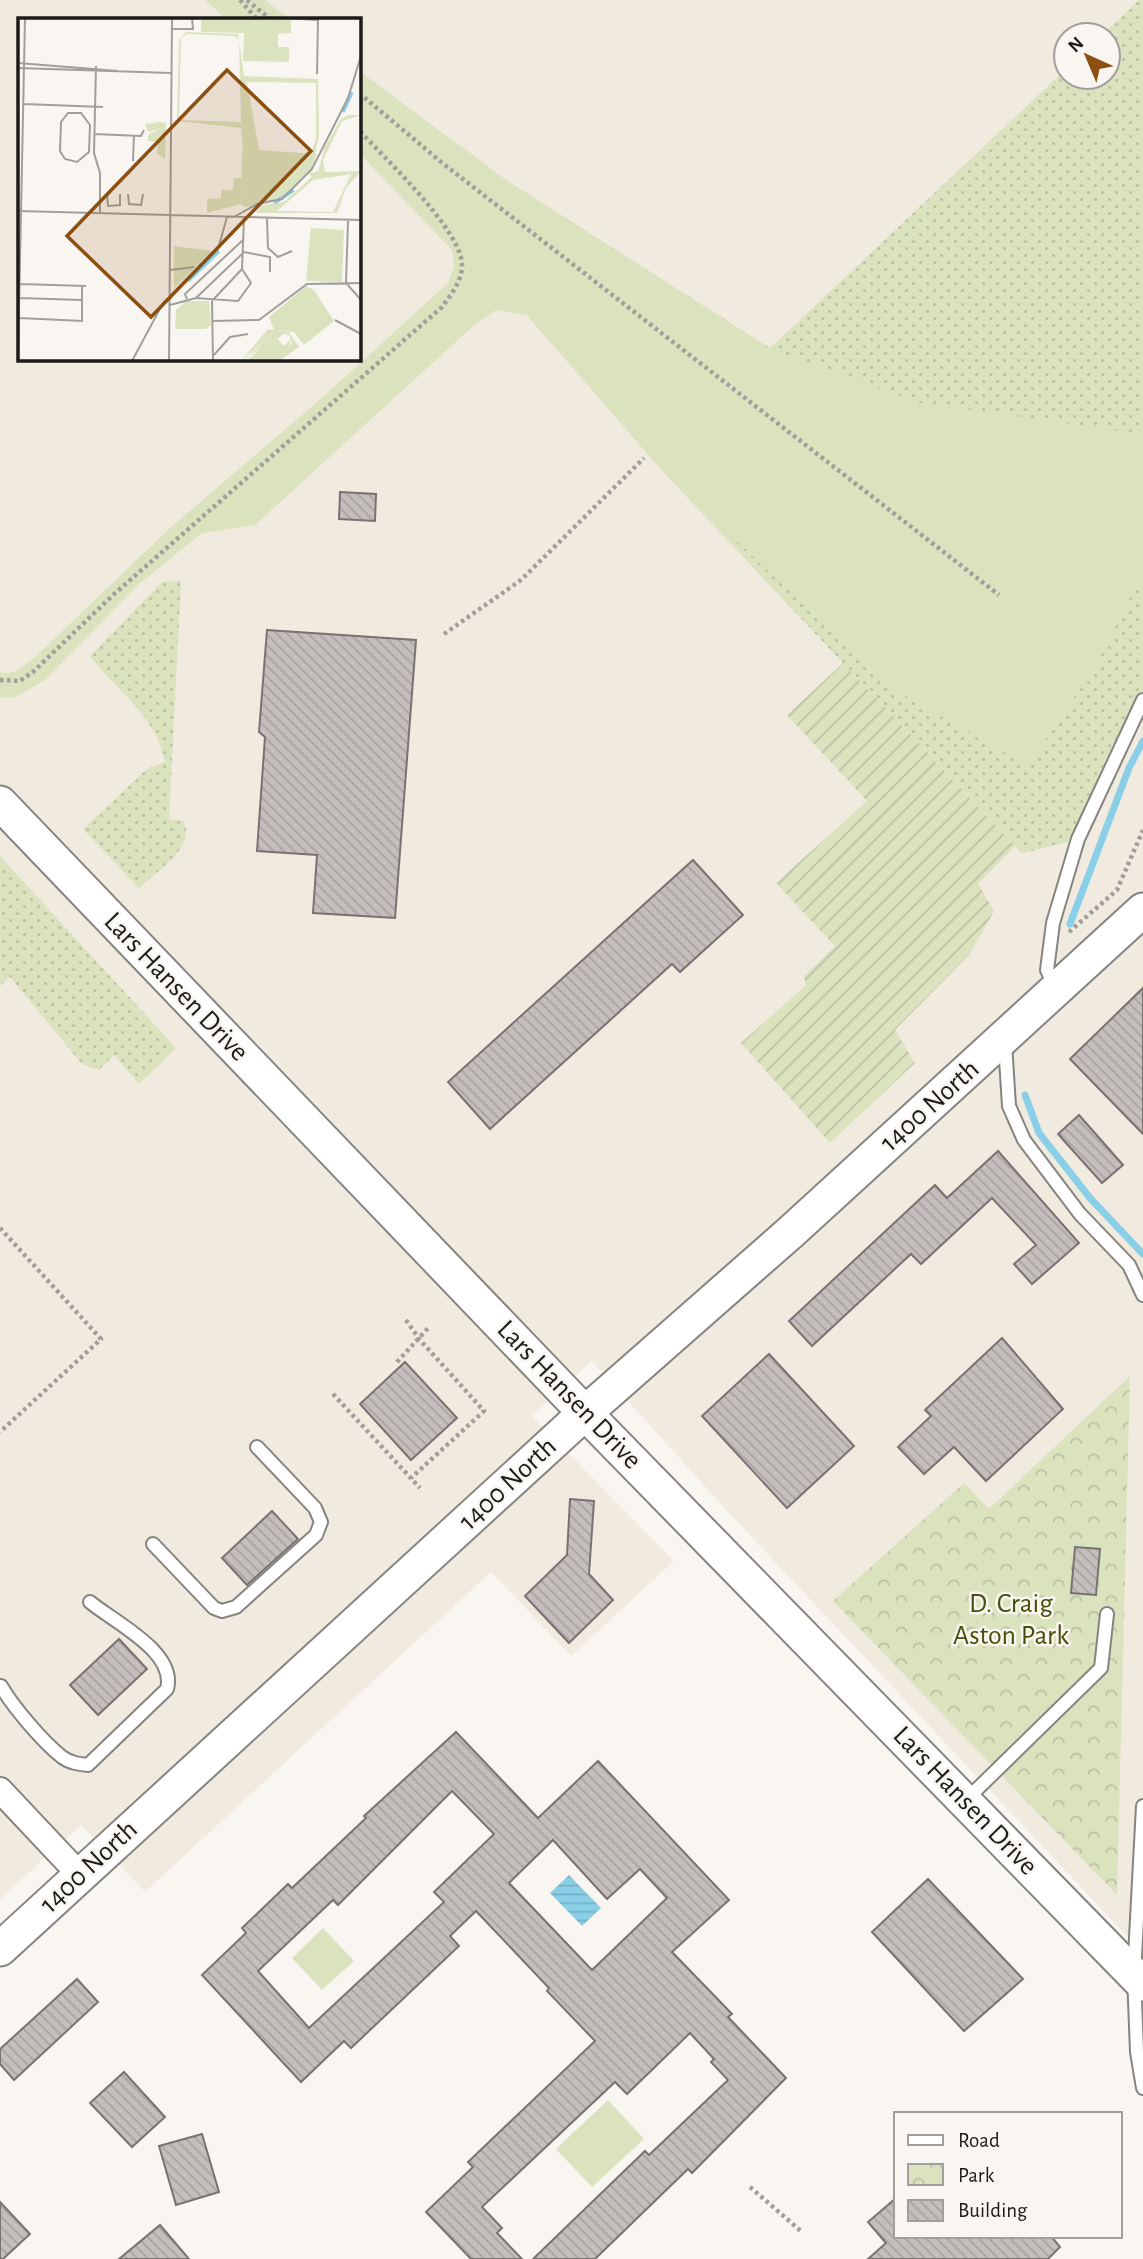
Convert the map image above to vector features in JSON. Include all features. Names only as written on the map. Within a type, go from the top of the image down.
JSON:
[{"type":"main road","name":"Lars Hansen Drive","points":[[0,803],[585,1413],[1138,1980]]},
{"type":"main road","name":"1400 North","points":[[0,1949],[585,1413],[1136,920]]},
{"type":"street","points":[[0,1790],[80,1875]]},
{"type":"lane","points":[[1056,990],[1047,970],[1049,950],[1053,923],[1078,839],[1143,700]]},
{"type":"lane","points":[[1004,1039],[1009,1106],[1024,1140],[1080,1214],[1129,1265],[1143,1294]]},
{"type":"lane","points":[[153,1544],[214,1608],[222,1611],[236,1607],[316,1535],[321,1522],[315,1508],[257,1447]]},
{"type":"lane","points":[[1,1686],[7,1698],[62,1757],[76,1764],[88,1765],[167,1689],[170,1676],[166,1666],[134,1631],[112,1620],[90,1602]]},
{"type":"lane","points":[[965,1801],[1101,1668],[1107,1614]]},
{"type":"lane","points":[[1143,1806],[1137,2052],[1143,2088]]},
{"type":"path","points":[[240,0],[256,18]]},
{"type":"path","points":[[247,0],[269,18]]},
{"type":"path","points":[[360,94],[452,170],[999,595]]},
{"type":"path","points":[[0,680],[20,681],[34,671],[113,595],[442,307],[454,290],[462,264],[457,243],[435,214],[360,131]]},
{"type":"path","points":[[444,634],[521,580],[644,458]]},
{"type":"path","points":[[1049,950],[1116,890],[1143,830]]},
{"type":"path","points":[[0,1228],[101,1339],[0,1432]]},
{"type":"path","points":[[406,1320],[420,1340],[484,1411],[411,1478]]},
{"type":"path","points":[[397,1362],[430,1326]]},
{"type":"path","points":[[333,1394],[420,1488]]},
{"type":"path","points":[[750,2187],[802,2232]]},
{"type":"shaded area","points":[[0,0],[1143,0],[1143,1953],[728,1512],[592,1361],[532,1416],[674,1561],[571,1656],[491,1572],[145,1892],[81,1825],[0,1899]]},
{"type":"green space","points":[[205,0],[265,0],[288,18],[225,18]]},
{"type":"green space","points":[[1139,0],[1143,0],[1143,691],[1106,759],[1075,832],[1068,842],[1022,853],[666,475],[527,315],[453,140],[506,180],[770,348],[1052,82],[1052,91],[1122,91],[1122,21],[1117,21]]},
{"type":"green space","points":[[360,72],[506,180],[770,349],[920,403],[1143,434],[1143,572],[1099,659],[1029,766],[895,690],[666,475],[527,315],[496,310],[471,328],[255,525],[202,533],[138,585],[46,679],[15,698],[0,697],[0,672],[15,672],[35,657],[171,527],[323,397],[448,283],[454,267],[452,250],[360,154]]},
{"type":"green space","points":[[181,581],[169,819],[183,821],[185,840],[173,858],[139,888],[83,829],[147,769],[165,762],[160,745],[145,718],[90,656],[162,582]]},
{"type":"green space","points":[[843,663],[1015,846],[978,884],[994,911],[969,955],[895,1030],[915,1063],[830,1143],[741,1043],[806,985],[804,976],[835,946],[776,883],[867,801],[787,715]]},
{"type":"green space","points":[[0,856],[176,1048],[139,1084],[114,1055],[99,1070],[82,1064],[10,977],[0,986]]},
{"type":"green space","name":"D. Craig Aston Park","points":[[1130,1376],[1117,1895],[833,1601],[964,1483],[989,1509]]},
{"type":"green space","points":[[323,1928],[354,1961],[322,1990],[292,1958]]},
{"type":"green space","points":[[608,2100],[644,2139],[592,2187],[556,2149]]},
{"type":"water","points":[[569,1875],[601,1908],[582,1926],[550,1893]]},
{"type":"building","points":[[340,492],[376,494],[375,521],[339,519]]},
{"type":"building","points":[[267,630],[416,640],[395,918],[313,913],[317,855],[257,851],[265,737],[259,732]]},
{"type":"building","points":[[693,860],[743,915],[680,972],[672,964],[490,1129],[448,1082]]},
{"type":"building","points":[[1143,988],[1143,1134],[1070,1059]]},
{"type":"building","points":[[1079,1115],[1123,1165],[1102,1183],[1058,1134]]},
{"type":"building","points":[[998,1151],[1079,1243],[1032,1284],[1014,1264],[1036,1245],[992,1198],[921,1264],[911,1254],[812,1346],[789,1321],[935,1185],[947,1198]]},
{"type":"building","points":[[1002,1338],[1063,1409],[986,1481],[954,1447],[924,1474],[898,1447],[931,1416],[925,1410]]},
{"type":"building","points":[[769,1354],[854,1446],[787,1508],[702,1416]]},
{"type":"building","points":[[405,1362],[457,1418],[411,1460],[360,1404]]},
{"type":"building","points":[[570,1499],[594,1501],[589,1574],[613,1600],[569,1643],[525,1596],[567,1555]]},
{"type":"building","points":[[272,1511],[298,1539],[247,1585],[222,1558]]},
{"type":"building","points":[[1075,1547],[1100,1549],[1096,1595],[1071,1593]]},
{"type":"building","points":[[119,1639],[147,1669],[98,1715],[70,1685]]},
{"type":"building","points":[[456,1732],[538,1818],[598,1761],[729,1900],[672,1952],[732,2014],[728,2017],[786,2078],[692,2173],[688,2169],[595,2259],[533,2259],[645,2151],[649,2155],[728,2080],[711,2062],[714,2059],[690,2033],[627,2094],[615,2082],[482,2207],[502,2228],[497,2233],[522,2259],[471,2259],[426,2212],[473,2167],[468,2162],[595,2041],[547,1991],[549,1988],[476,1911],[450,1936],[459,1946],[351,2048],[344,2041],[301,2082],[202,1975],[246,1933],[242,1928],[288,1884],[292,1888],[366,1818],[364,1816]],"holes":[[[452,1791],[494,1834],[434,1892],[444,1902],[309,2028],[258,1971],[333,1900],[338,1905]],[[553,1840],[607,1899],[640,1869],[667,1898],[592,1970],[509,1883]]]},
{"type":"building","points":[[928,1879],[1023,1979],[964,2031],[872,1932]]},
{"type":"building","points":[[77,1979],[98,2002],[14,2080],[0,2064],[0,2049]]},
{"type":"building","points":[[124,2072],[165,2117],[132,2147],[90,2103]]},
{"type":"building","points":[[202,2134],[219,2192],[176,2205],[159,2146]]},
{"type":"building","points":[[894,2200],[894,2238],[1053,2238],[1060,2247],[1048,2259],[868,2259],[886,2243],[868,2222]]},
{"type":"building","points":[[0,2202],[30,2234],[3,2259],[0,2259]]},
{"type":"building","points":[[160,2225],[189,2259],[119,2259]]},
{"type":"waterway","points":[[1070,924],[1129,768],[1143,741]]},
{"type":"waterway","points":[[1025,1095],[1039,1133],[1090,1198],[1143,1254]]}]
